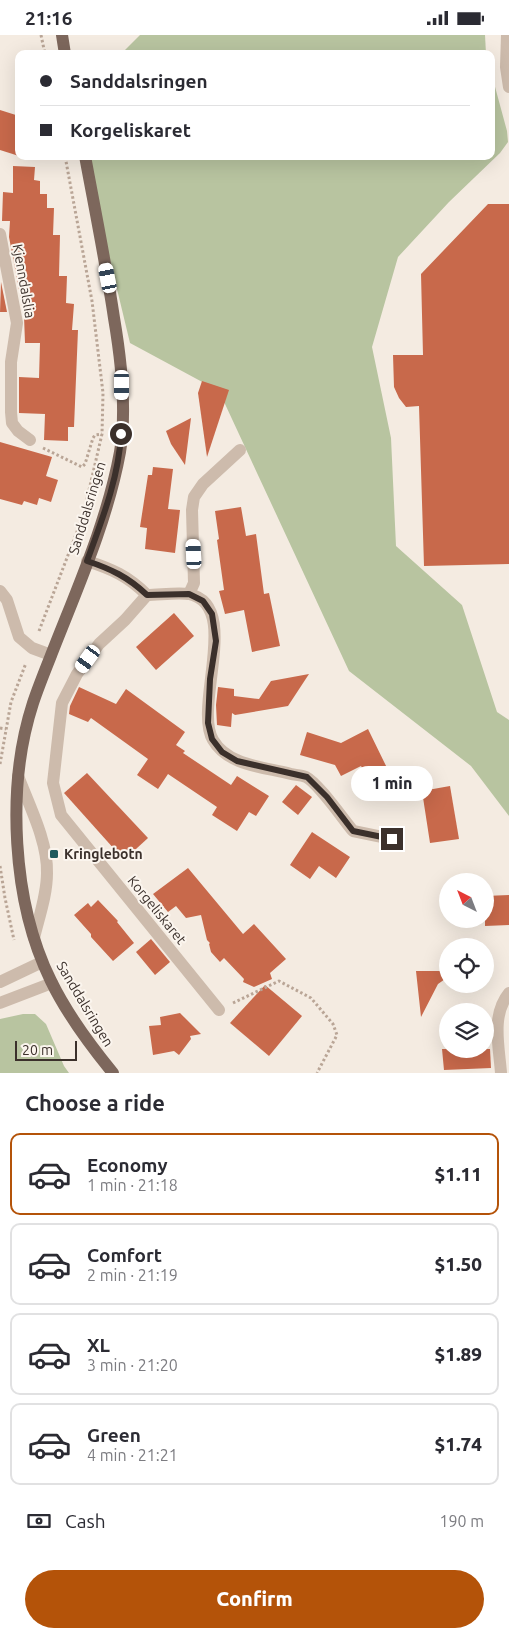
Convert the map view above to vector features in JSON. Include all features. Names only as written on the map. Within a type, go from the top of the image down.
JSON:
[{"type":"main road","points":[[62,35],[64,50]]},
{"type":"main road","name":"Sanddalsringen","points":[[85,160],[120,349],[122,385],[120,451],[103,518],[33,703],[24,735],[18,775],[16,809],[18,847],[27,907],[42,962],[79,1029],[113,1073]]},
{"type":"street","points":[[507,35],[506,67],[509,87]]},
{"type":"street","name":"Kjenndalslia","points":[[0,235],[17,323],[6,361],[12,423],[18,431],[30,440]]},
{"type":"street","points":[[189,594],[194,583],[192,510],[194,497],[203,484],[240,450]]},
{"type":"street","points":[[87,561],[113,569],[147,595],[189,594],[203,601],[212,614],[216,641],[210,679],[208,723],[212,739],[222,752],[237,761],[307,777],[327,797],[353,831],[392,839]]},
{"type":"street","points":[[0,591],[7,600],[19,637],[32,647],[51,655]]},
{"type":"street","name":"Korgeliskaret","points":[[147,595],[125,620],[99,644],[77,674],[62,703],[53,783],[60,815],[219,1010]]},
{"type":"street","points":[[18,775],[39,832],[47,873],[45,891],[34,938]]},
{"type":"street","points":[[0,982],[42,962]]},
{"type":"street","points":[[0,1003],[52,983]]},
{"type":"street","points":[[501,1073],[497,1028],[499,1011],[509,993]]},
{"type":"path","points":[[41,35],[44,50]]},
{"type":"path","points":[[39,631],[83,516],[102,434],[104,393],[92,301],[66,160]]},
{"type":"path","points":[[30,440],[82,467],[86,464],[93,438],[95,435],[102,434]]},
{"type":"path","points":[[0,764],[11,702],[27,660]]},
{"type":"path","points":[[0,728],[6,729]]},
{"type":"path","points":[[0,866],[14,940]]},
{"type":"path","points":[[219,1010],[279,981],[311,998],[333,1024],[337,1035],[318,1073]]},
{"type":"green space","points":[[140,35],[485,35],[486,50],[125,50]]},
{"type":"green space","points":[[495,87],[507,131],[508,142],[495,158]]},
{"type":"green space","points":[[86,160],[493,160],[449,202],[398,257],[372,347],[391,438],[396,546],[462,605],[497,712],[509,720],[509,816],[471,766],[349,671],[219,391],[130,343]]},
{"type":"green space","points":[[23,1014],[35,1014],[46,1024],[64,1066],[69,1073],[0,1073],[0,1019]]},
{"type":"building","points":[[0,110],[15,115],[15,155],[0,150]]},
{"type":"building","points":[[13,166],[35,167],[34,180],[40,181],[40,194],[47,194],[47,208],[54,208],[53,235],[60,235],[59,276],[67,276],[66,303],[74,304],[72,330],[78,330],[74,427],[68,427],[68,441],[44,440],[45,414],[19,413],[19,377],[39,378],[40,343],[25,343],[24,316],[9,237],[10,221],[2,221],[3,192],[13,193]]},
{"type":"building","points":[[488,204],[509,204],[509,564],[424,566],[419,406],[406,407],[399,398],[394,387],[393,355],[423,355],[421,274]]},
{"type":"building","points":[[1,282],[7,312],[0,312]]},
{"type":"building","points":[[202,381],[229,390],[207,457],[198,393]]},
{"type":"building","points":[[191,418],[185,465],[171,444],[166,431]]},
{"type":"building","points":[[0,442],[52,457],[46,476],[58,480],[51,502],[39,498],[37,505],[24,501],[22,505],[0,499]]},
{"type":"building","points":[[153,467],[173,469],[168,509],[180,510],[175,553],[145,549],[147,528],[140,527],[148,475],[152,475]]},
{"type":"building","points":[[241,507],[246,536],[256,534],[264,594],[269,593],[280,646],[252,652],[244,610],[225,614],[219,591],[224,590],[215,511]]},
{"type":"building","points":[[174,613],[194,636],[156,670],[136,647]]},
{"type":"building","points":[[309,674],[288,706],[235,715],[232,713],[231,727],[217,725],[216,705],[218,687],[234,689],[234,696],[259,699],[271,681]]},
{"type":"building","points":[[79,687],[116,704],[126,689],[185,732],[176,745],[185,751],[183,753],[231,785],[237,776],[269,796],[256,816],[249,812],[237,831],[212,815],[217,807],[168,774],[158,789],[137,775],[148,759],[91,718],[88,722],[69,714],[70,706]]},
{"type":"building","points":[[368,729],[389,772],[369,781],[361,766],[341,776],[335,765],[300,755],[307,732],[341,743]]},
{"type":"building","points":[[87,773],[148,838],[124,860],[64,793]]},
{"type":"building","points":[[296,785],[312,797],[298,815],[282,802]]},
{"type":"building","points":[[450,786],[459,839],[430,843],[422,791]]},
{"type":"building","points":[[312,832],[350,857],[336,878],[319,866],[310,879],[290,865]]},
{"type":"building","points":[[188,868],[243,934],[254,924],[286,959],[270,973],[272,979],[254,987],[243,982],[244,979],[224,958],[220,962],[211,952],[201,915],[186,918],[176,906],[168,912],[153,894]]},
{"type":"building","points":[[509,895],[509,925],[494,926],[494,896]]},
{"type":"building","points":[[98,900],[118,921],[134,943],[113,961],[74,915],[88,903],[91,907]]},
{"type":"building","points":[[151,939],[170,962],[155,975],[136,952]]},
{"type":"building","points":[[416,971],[439,971],[439,983],[421,1017]]},
{"type":"building","points":[[265,985],[302,1016],[269,1056],[230,1023]]},
{"type":"building","points":[[180,1013],[201,1034],[190,1036],[191,1039],[179,1055],[174,1051],[153,1055],[149,1026],[161,1025],[160,1017]]},
{"type":"building","points":[[443,1058],[490,1058],[491,1068],[444,1070]]},
{"type":"place","name":"Kringlebotn","points":[[54,854]]},
{"type":"route","points":[[121,434],[120,451],[103,518],[87,561],[113,569],[147,595],[189,594],[203,601],[212,614],[216,641],[210,679],[208,723],[212,739],[222,752],[237,761],[307,777],[327,797],[353,831],[392,839]]}]
